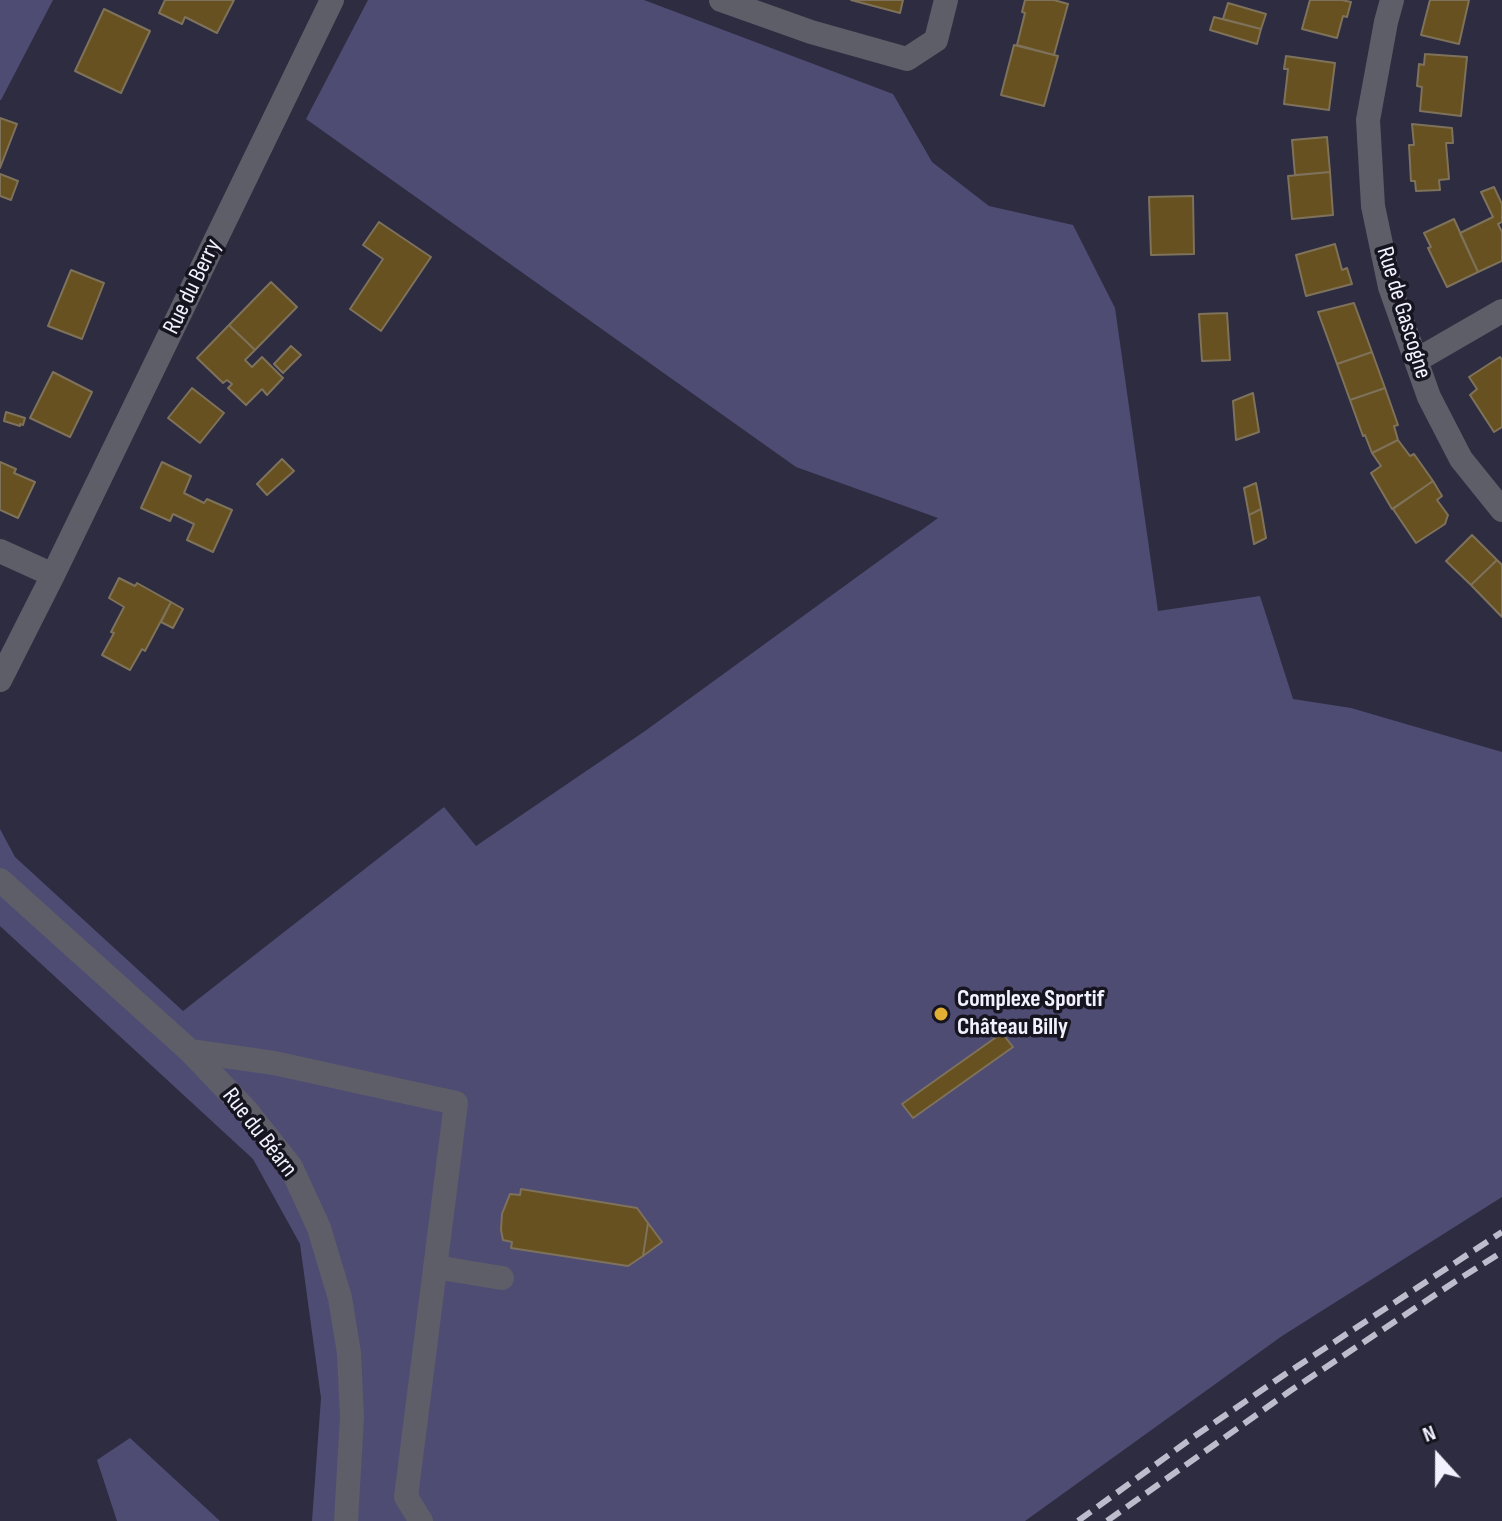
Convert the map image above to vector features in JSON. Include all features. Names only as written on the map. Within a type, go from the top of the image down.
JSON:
[{"type":"street","name":"Rue du Berry","points":[[0,680],[332,0]]},
{"type":"street","points":[[721,0],[811,32],[907,59],[936,40],[946,0]]},
{"type":"street","name":"Rue de Gascogne","points":[[1392,0],[1368,120],[1373,206],[1390,287],[1429,397],[1461,459],[1502,510]]},
{"type":"street","points":[[1417,360],[1502,311]]},
{"type":"street","points":[[0,551],[53,575]]},
{"type":"street","name":"Rue du Béarn","points":[[0,880],[190,1051],[246,1110],[291,1167],[319,1228],[340,1298],[349,1353],[352,1417],[346,1521]]},
{"type":"street","points":[[190,1051],[274,1063],[456,1103],[406,1497],[421,1521]]},
{"type":"street","points":[[435,1267],[502,1278]]},
{"type":"shaded area","points":[[0,0],[53,0],[1,100],[0,100]]},
{"type":"shaded area","points":[[368,0],[644,0],[893,94],[932,162],[989,206],[1073,225],[1115,308],[1158,611],[1260,596],[1293,699],[1351,708],[1502,752],[1502,1197],[1282,1336],[1025,1521],[312,1521],[321,1398],[300,1244],[253,1159],[0,926],[0,829],[15,857],[183,1011],[444,807],[476,846],[645,731],[938,518],[796,467],[306,119]]},
{"type":"shaded area","points":[[130,1438],[220,1521],[117,1521],[97,1460]]},
{"type":"building","points":[[165,0],[234,0],[217,33],[185,17],[182,24],[159,13]]},
{"type":"building","points":[[851,0],[903,0],[900,13]]},
{"type":"building","points":[[1025,0],[1054,0],[1068,4],[1054,55],[1017,45]]},
{"type":"building","points":[[1310,0],[1351,2],[1337,38],[1302,29]]},
{"type":"building","points":[[1430,0],[1469,0],[1459,44],[1421,35]]},
{"type":"building","points":[[1228,3],[1266,14],[1261,29],[1223,19]]},
{"type":"building","points":[[104,9],[150,31],[121,93],[75,71]]},
{"type":"building","points":[[1214,17],[1261,29],[1257,44],[1210,30]]},
{"type":"building","points":[[1014,45],[1058,56],[1044,106],[1001,95]]},
{"type":"building","points":[[1425,54],[1467,57],[1461,116],[1420,111],[1422,87],[1417,86],[1419,64],[1424,65]]},
{"type":"building","points":[[1286,56],[1335,63],[1329,110],[1284,104],[1288,69],[1284,69]]},
{"type":"building","points":[[0,118],[17,124],[0,168]]},
{"type":"building","points":[[1412,124],[1452,128],[1453,143],[1446,143],[1449,179],[1439,180],[1440,190],[1416,191],[1415,181],[1411,181],[1409,145],[1414,145]]},
{"type":"building","points":[[1327,137],[1330,172],[1295,175],[1292,140]]},
{"type":"building","points":[[1330,172],[1333,215],[1292,219],[1288,176]]},
{"type":"building","points":[[0,174],[18,181],[11,200],[0,196]]},
{"type":"building","points":[[1494,187],[1502,204],[1502,222],[1498,224],[1502,232],[1502,261],[1478,272],[1460,233],[1493,217],[1481,192]]},
{"type":"building","points":[[1193,196],[1194,254],[1151,255],[1149,197]]},
{"type":"building","points":[[1454,219],[1478,272],[1447,287],[1424,233]]},
{"type":"building","points":[[379,222],[431,257],[381,331],[350,309],[383,259],[363,245]]},
{"type":"building","points":[[1335,244],[1342,270],[1347,268],[1352,284],[1306,296],[1296,255]]},
{"type":"building","points":[[71,270],[104,283],[82,339],[48,326]]},
{"type":"building","points":[[271,282],[297,307],[255,350],[229,325]]},
{"type":"building","points":[[1354,303],[1372,352],[1337,364],[1318,312]]},
{"type":"building","points":[[1227,313],[1230,360],[1202,361],[1199,314]]},
{"type":"building","points":[[229,325],[255,350],[245,360],[252,367],[262,357],[283,378],[267,395],[262,389],[246,405],[228,388],[232,384],[227,380],[223,383],[197,358]]},
{"type":"building","points":[[291,346],[301,355],[283,373],[274,364]]},
{"type":"building","points":[[1372,352],[1385,388],[1350,400],[1337,364]]},
{"type":"building","points":[[1500,357],[1502,427],[1494,432],[1470,395],[1477,389],[1469,377]]},
{"type":"building","points":[[53,372],[92,392],[70,437],[30,418]]},
{"type":"building","points":[[192,388],[224,413],[200,443],[168,418]]},
{"type":"building","points":[[1385,388],[1398,425],[1394,426],[1398,440],[1372,453],[1350,400]]},
{"type":"building","points":[[1253,393],[1259,432],[1236,440],[1233,401]]},
{"type":"building","points":[[6,412],[25,418],[23,425],[4,421]]},
{"type":"building","points":[[1398,440],[1410,456],[1414,454],[1433,481],[1392,509],[1371,473],[1381,466],[1372,453]]},
{"type":"building","points":[[282,459],[294,471],[267,495],[257,484]]},
{"type":"building","points":[[0,462],[16,469],[14,473],[35,482],[18,518],[0,510]]},
{"type":"building","points":[[162,462],[191,476],[184,493],[204,503],[207,499],[232,510],[213,552],[187,540],[194,524],[173,514],[170,521],[141,508]]},
{"type":"building","points":[[1433,481],[1442,496],[1437,500],[1448,515],[1445,524],[1416,543],[1393,509]]},
{"type":"building","points":[[1256,483],[1261,509],[1249,515],[1244,488]]},
{"type":"building","points":[[1261,509],[1266,538],[1254,544],[1249,515]]},
{"type":"building","points":[[1472,535],[1497,560],[1471,585],[1446,561]]},
{"type":"building","points":[[1497,560],[1502,565],[1502,617],[1471,585]]},
{"type":"building","points":[[119,578],[135,586],[137,583],[171,602],[145,651],[142,649],[130,670],[102,655],[124,607],[109,598]]},
{"type":"building","points":[[171,602],[183,609],[173,628],[161,622]]},
{"type":"building","points":[[1002,1033],[1013,1047],[913,1118],[902,1104]]},
{"type":"building","points":[[521,1189],[637,1208],[648,1223],[643,1256],[628,1266],[511,1248],[512,1242],[503,1240],[502,1214],[510,1194],[520,1195]]},
{"type":"building","points":[[648,1223],[662,1242],[643,1256]]},
{"type":"railway","points":[[1078,1521],[1281,1377],[1502,1232]]},
{"type":"railway","points":[[1107,1521],[1290,1391],[1502,1252]]},
{"type":"place","name":"Complexe Sportif Château Billy","points":[[941,1014]]}]
